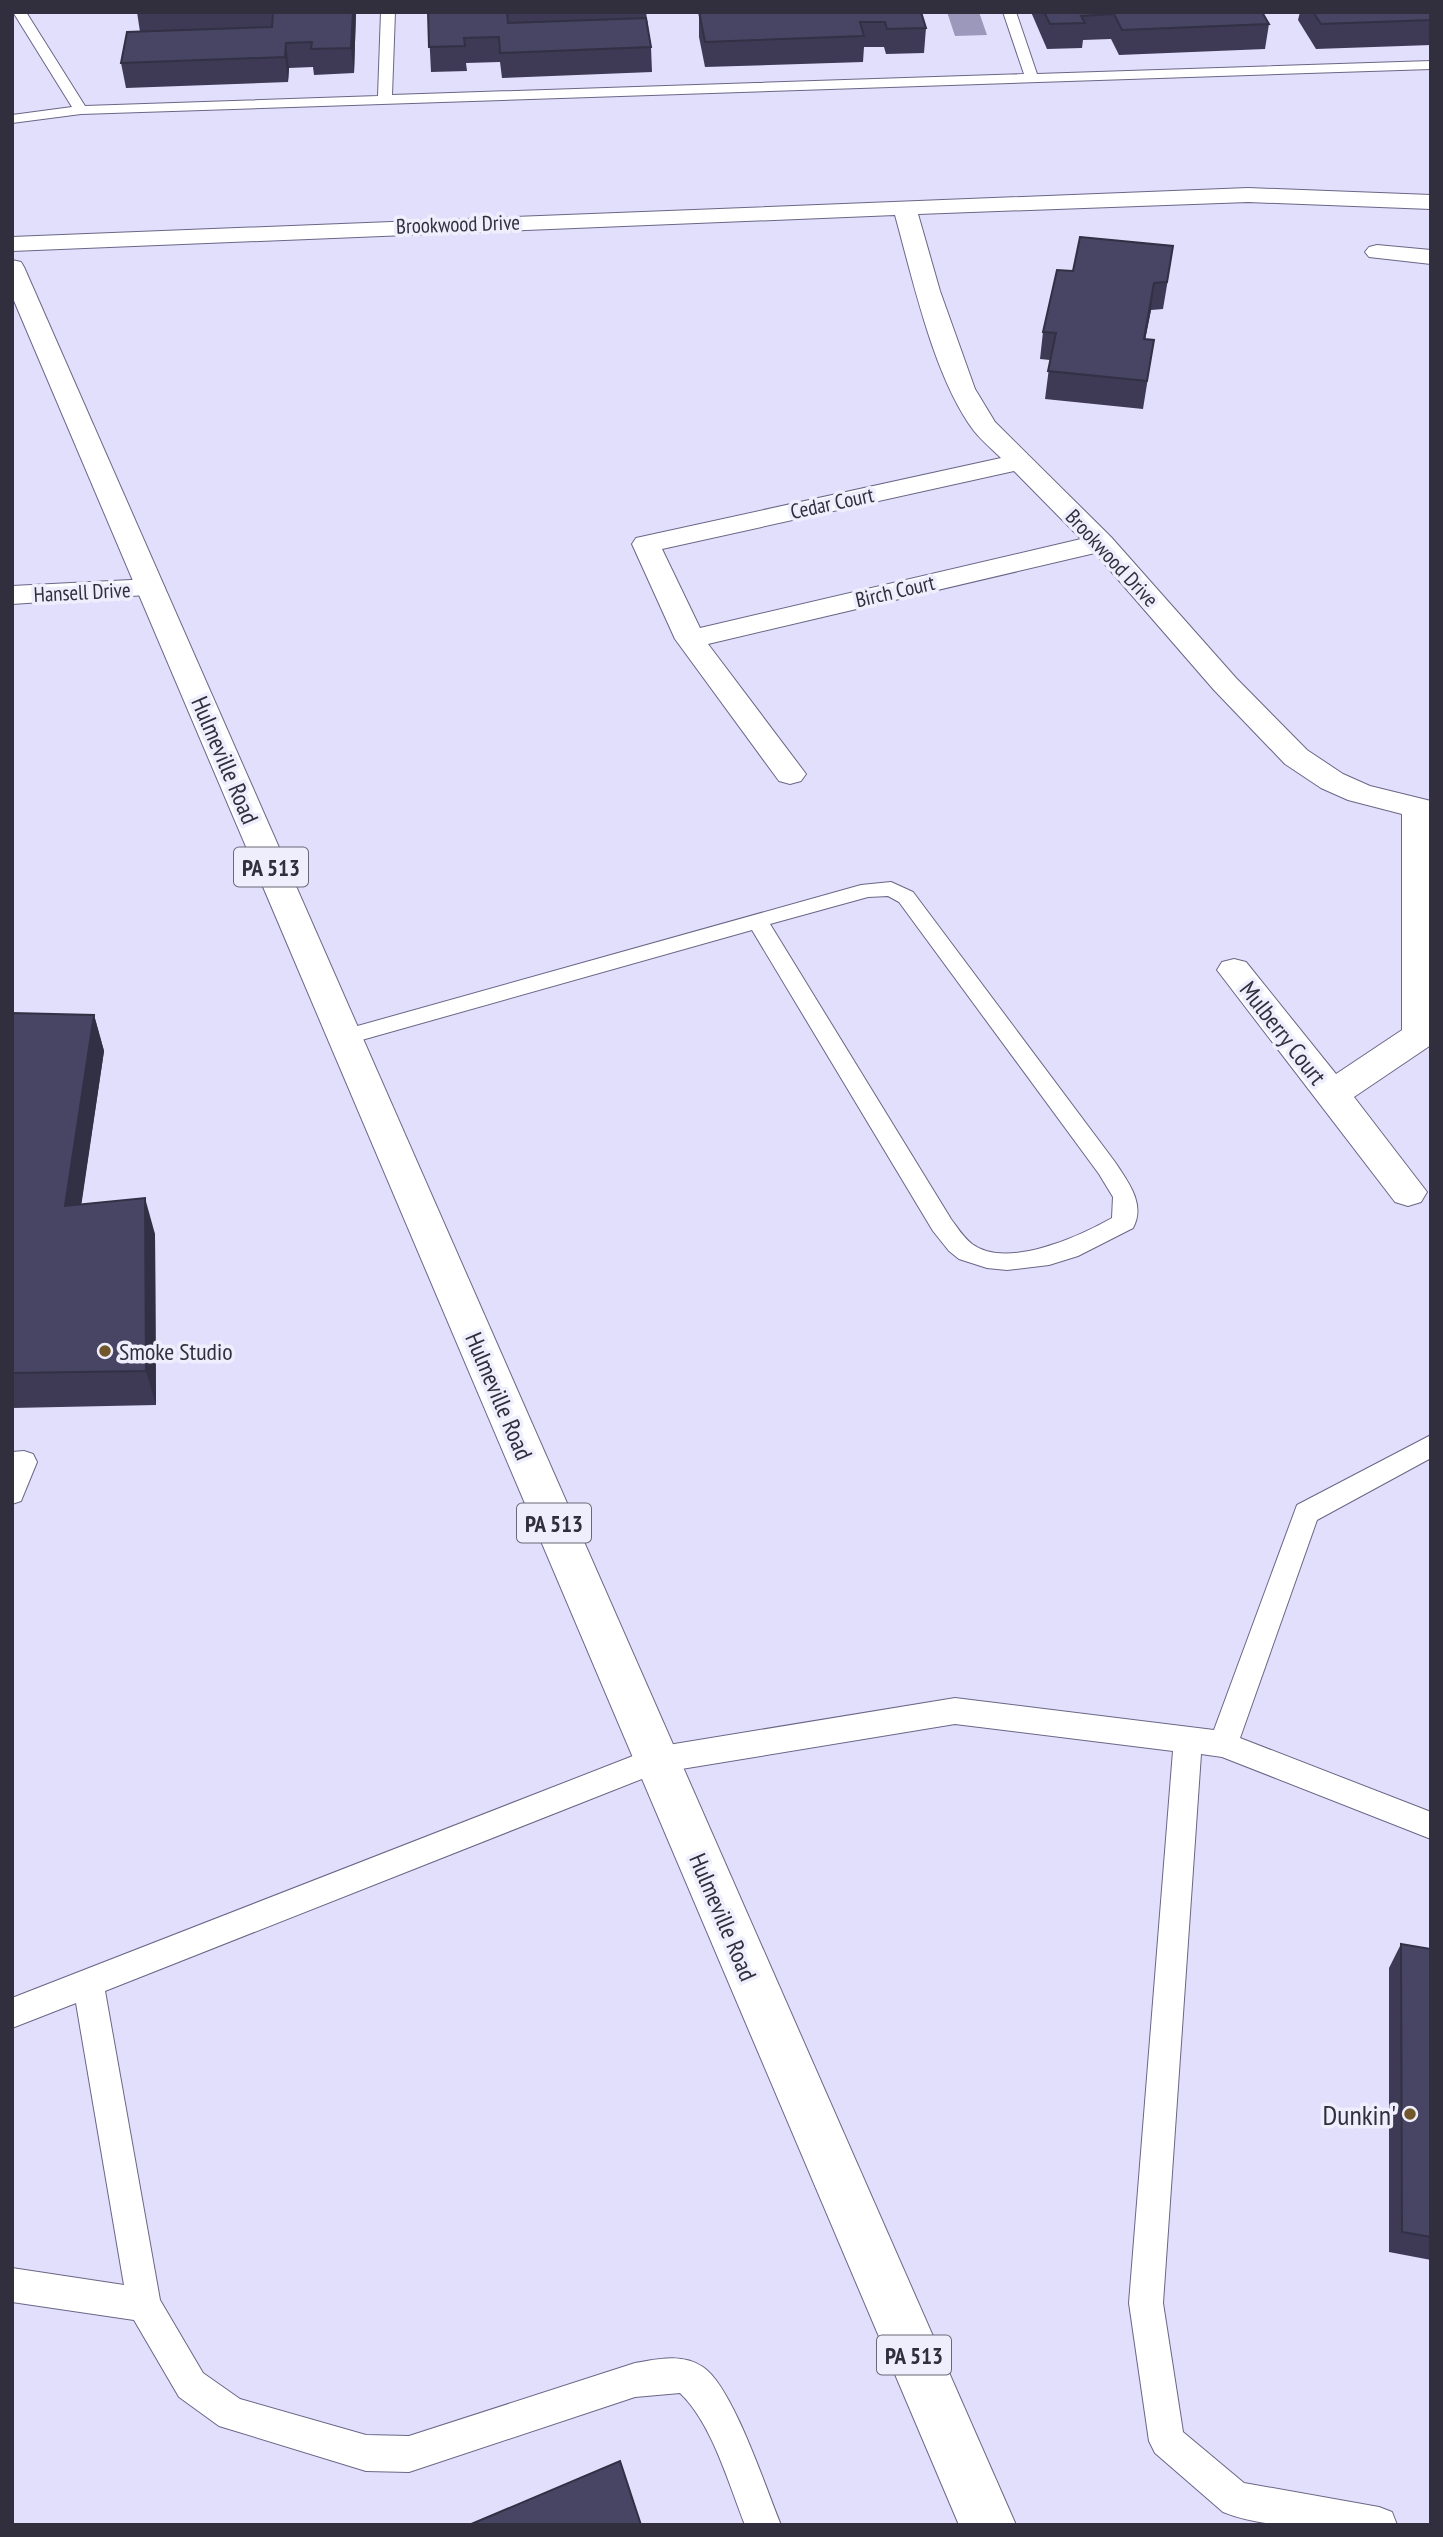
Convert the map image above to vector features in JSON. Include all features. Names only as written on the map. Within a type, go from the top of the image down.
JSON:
[{"type":"street","name":"Brookwood Drive","points":[[12,244],[1248,195],[1431,202]]},
{"type":"street","name":"Brookwood Drive","points":[[904,207],[928,291],[962,389],[985,427],[1101,543],[1225,684],[1296,757],[1332,781],[1359,793],[1424,810]]},
{"type":"street","points":[[1377,252],[1431,257]]},
{"type":"street","name":"Hulmeville Road","points":[[12,267],[988,2525]]},
{"type":"street","name":"Cedar Court","points":[[690,639],[646,544],[1018,462]]},
{"type":"street","name":"Birch Court","points":[[690,639],[1101,543]]},
{"type":"street","name":"Hansell Drive","points":[[12,596],[151,589]]},
{"type":"street","points":[[690,639],[790,774]]},
{"type":"street","name":"Mulberry Court","points":[[1331,1095],[1420,1035],[1424,810]]},
{"type":"street","name":"Mulberry Court","points":[[1234,970],[1408,1192]]},
{"type":"lane","points":[[19,12],[81,110]]},
{"type":"lane","points":[[385,100],[388,12]]},
{"type":"lane","points":[[1009,12],[1032,79]]},
{"type":"lane","points":[[12,119],[81,110],[1431,65]]},
{"type":"lane","points":[[344,1037],[757,921],[868,890],[891,889],[906,897],[1107,1168],[1125,1196],[1124,1222],[1094,1241],[1041,1258],[999,1261],[965,1252],[942,1224],[757,921]]},
{"type":"lane","points":[[1223,1744],[1306,1513],[1431,1445]]},
{"type":"lane","points":[[12,1463],[24,1462],[12,1493]]},
{"type":"lane","points":[[12,2013],[656,1760],[955,1711],[1223,1744],[1431,1826]]},
{"type":"lane","points":[[1188,1739],[1146,2302],[1167,2441],[1236,2499],[1379,2525]]},
{"type":"lane","points":[[88,1983],[144,2305],[191,2385],[231,2414],[366,2453],[409,2454],[635,2380],[663,2376],[689,2379],[708,2398],[763,2525]]},
{"type":"lane","points":[[12,2285],[144,2305]]},
{"type":"shaded area","points":[[947,12],[979,12],[987,35],[955,36]]},
{"type":"building","points":[[273,12],[353,12],[351,48],[311,49],[312,42],[286,43],[285,57],[121,63],[127,32],[272,27]]},
{"type":"building","points":[[428,12],[507,12],[508,23],[646,18],[651,47],[500,53],[499,37],[464,38],[465,46],[429,47]]},
{"type":"building","points":[[699,12],[921,12],[926,28],[887,29],[885,22],[860,22],[864,36],[705,42]]},
{"type":"building","points":[[1044,12],[1262,12],[1269,24],[1122,30],[1114,14],[1081,16],[1085,23],[1050,24]]},
{"type":"building","points":[[1313,12],[1431,12],[1431,20],[1321,24]]},
{"type":"building","points":[[1080,237],[1173,246],[1167,282],[1154,283],[1144,339],[1154,340],[1147,381],[1048,371],[1056,333],[1043,332],[1057,270],[1073,271]]},
{"type":"building","points":[[12,1013],[94,1015],[65,1206],[145,1198],[146,1371],[12,1373]]},
{"type":"building","name":"Dunkin'","points":[[1401,1944],[1431,1949],[1431,2237],[1402,2232]]},
{"type":"building","points":[[620,2461],[641,2525],[469,2525]]},
{"type":"place","name":"Smoke Studio","points":[[105,1351]]},
{"type":"place","name":"Dunkin'","points":[[1410,2114]]}]
